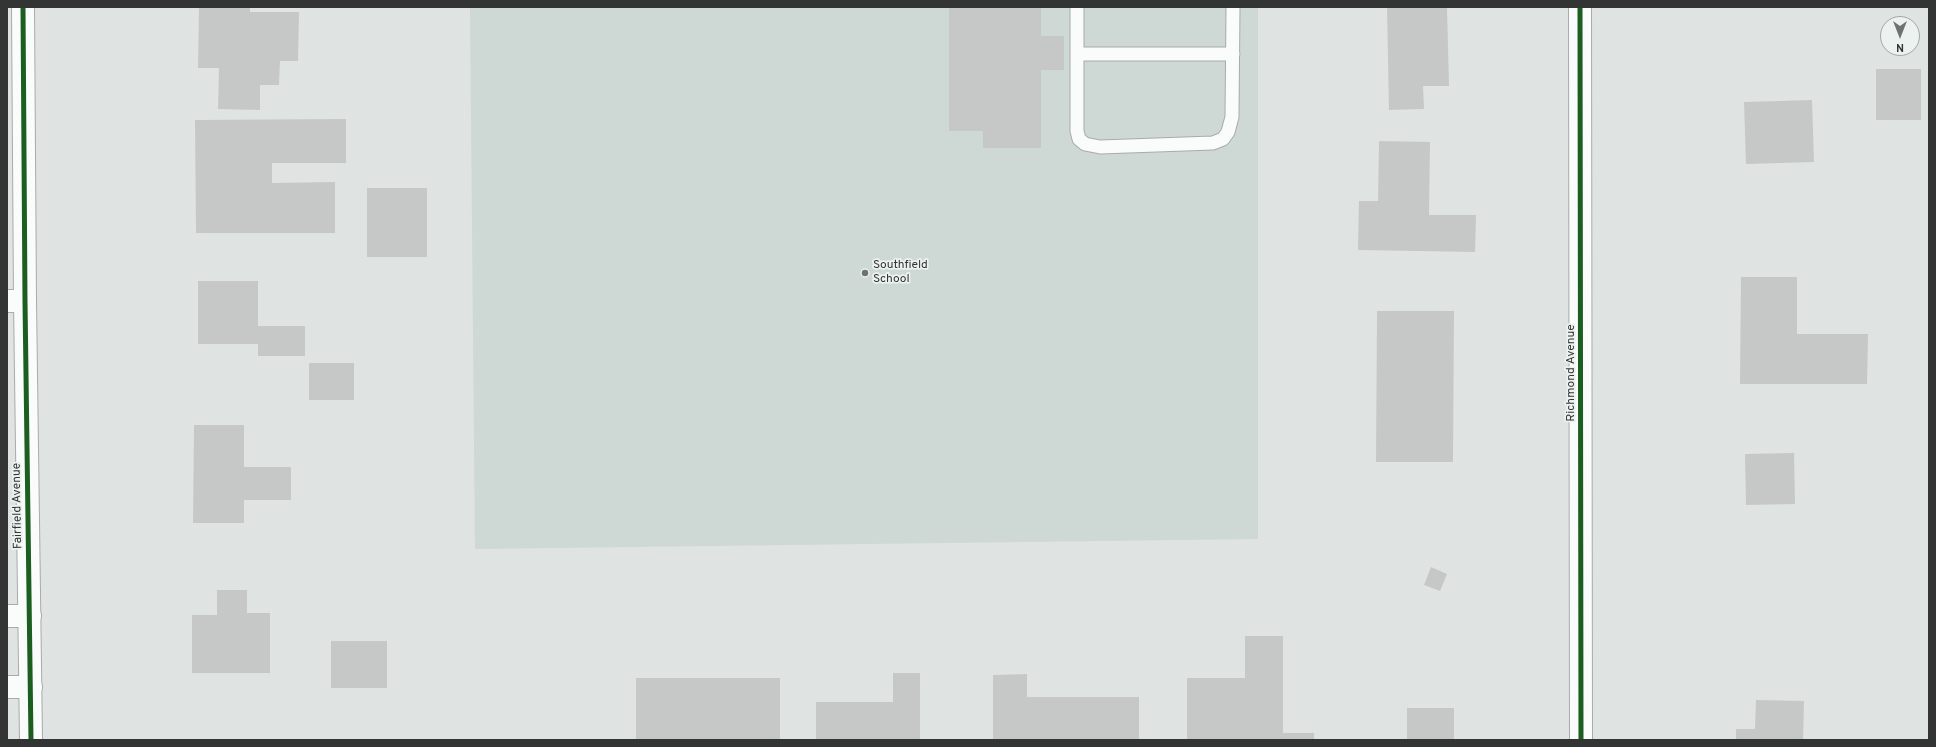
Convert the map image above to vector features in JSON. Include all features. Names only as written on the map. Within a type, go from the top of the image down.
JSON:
[{"type":"street","name":"Fairfield Avenue","points":[[23,7],[16,301],[30,616],[31,740]]},
{"type":"street","name":"Richmond Avenue","points":[[1580,7],[1581,740]]},
{"type":"street","points":[[7,616],[30,616]]},
{"type":"street","points":[[7,687],[31,687]]},
{"type":"lane","points":[[1077,7],[1077,131],[1079,139],[1085,144],[1100,146],[1213,143],[1223,139],[1228,132],[1232,117],[1233,7]]},
{"type":"lane","points":[[1077,54],[1233,54]]},
{"type":"shaded area","name":"Southfield School","points":[[470,7],[1258,7],[1258,539],[475,549]]},
{"type":"building","points":[[199,7],[250,7],[250,12],[299,12],[298,61],[280,61],[279,85],[260,85],[260,110],[218,109],[219,68],[198,68]]},
{"type":"building","points":[[949,7],[1041,7],[1041,36],[1064,36],[1064,70],[1041,70],[1041,148],[983,148],[983,131],[949,131]]},
{"type":"building","points":[[1387,7],[1447,7],[1449,86],[1423,86],[1424,109],[1389,110]]},
{"type":"building","points":[[1876,69],[1921,69],[1921,120],[1876,120]]},
{"type":"building","points":[[1812,100],[1814,162],[1746,164],[1744,102]]},
{"type":"building","points":[[346,119],[346,163],[272,163],[272,183],[335,182],[335,233],[196,233],[195,120]]},
{"type":"building","points":[[1379,141],[1430,142],[1429,215],[1476,215],[1475,252],[1358,250],[1359,201],[1378,201]]},
{"type":"building","points":[[367,188],[427,188],[427,257],[367,257]]},
{"type":"building","points":[[1741,277],[1797,277],[1797,334],[1868,334],[1867,384],[1740,384]]},
{"type":"building","points":[[198,281],[258,281],[258,326],[305,326],[305,356],[258,356],[258,344],[198,344]]},
{"type":"building","points":[[1377,311],[1454,311],[1453,462],[1376,462]]},
{"type":"building","points":[[309,363],[354,363],[354,400],[309,400]]},
{"type":"building","points":[[194,425],[244,425],[244,467],[291,467],[291,500],[244,500],[244,523],[193,523]]},
{"type":"building","points":[[1794,453],[1795,504],[1746,505],[1745,454]]},
{"type":"building","points":[[1431,567],[1447,574],[1440,591],[1424,585]]},
{"type":"building","points":[[217,590],[247,590],[247,613],[270,613],[270,673],[192,673],[192,615],[217,615]]},
{"type":"building","points":[[1245,636],[1283,636],[1283,733],[1314,733],[1314,740],[1187,740],[1187,678],[1245,678]]},
{"type":"building","points":[[331,641],[387,641],[387,688],[331,688]]},
{"type":"building","points":[[893,673],[920,673],[920,740],[816,740],[816,702],[893,702]]},
{"type":"building","points":[[1027,674],[1027,697],[1139,697],[1139,740],[993,740],[993,675]]},
{"type":"building","points":[[636,678],[780,678],[780,739],[636,739]]},
{"type":"building","points":[[1756,700],[1804,701],[1803,740],[1736,740],[1736,729],[1755,729]]},
{"type":"building","points":[[1407,708],[1454,708],[1454,740],[1407,740]]},
{"type":"cycle path","points":[[23,7],[25,301],[31,740]]},
{"type":"cycle path","points":[[1580,7],[1581,740]]},
{"type":"place","name":"Southfield School","points":[[865,273]]}]
